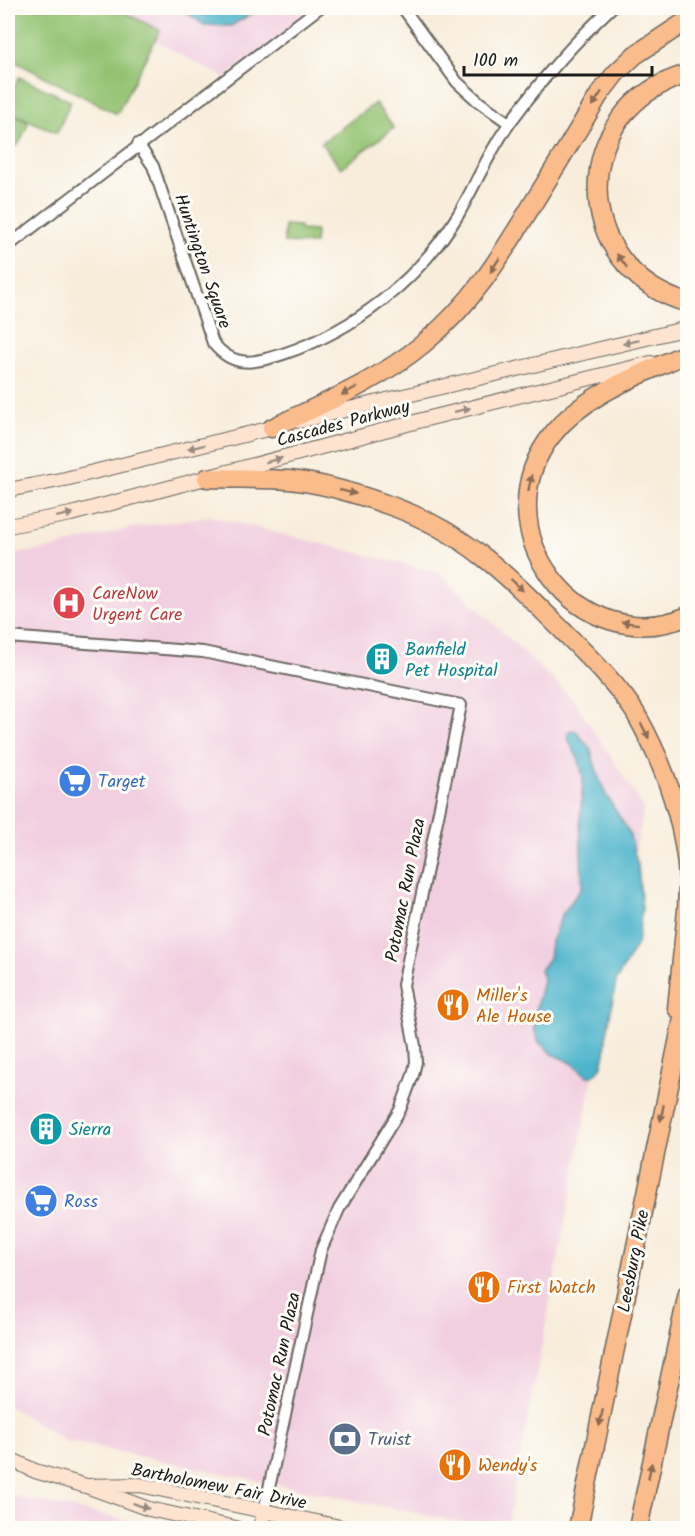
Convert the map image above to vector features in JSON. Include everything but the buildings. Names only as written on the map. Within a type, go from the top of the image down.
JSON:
[{"type":"highway","points":[[272,428],[342,395],[390,368],[423,344],[459,311],[494,267],[599,95],[615,74],[646,46],[687,20]]},
{"type":"highway","points":[[687,74],[653,88],[622,116],[603,152],[599,165],[597,192],[605,232],[627,267],[636,277],[659,293],[687,303]]},
{"type":"highway","points":[[685,355],[608,390],[575,412],[561,425],[544,446],[535,465],[529,484],[527,512],[531,539],[541,564],[557,586],[578,604],[602,617],[628,623],[656,624],[687,616]]},
{"type":"highway","points":[[207,478],[290,480],[357,495],[396,508],[446,530],[502,571],[580,647],[634,712],[664,773],[677,812],[686,852],[687,877]]},
{"type":"highway","points":[[669,1080],[685,933],[687,888]]},
{"type":"highway","name":"Leesburg Pike","points":[[578,1528],[687,994]]},
{"type":"highway","points":[[638,1528],[687,1293]]},
{"type":"highway","points":[[568,1528],[584,1495]]},
{"type":"main road","name":"Cascades Parkway","points":[[8,490],[65,479],[687,328]]},
{"type":"main road","name":"Cascades Parkway","points":[[8,526],[72,514],[426,419],[685,355]]},
{"type":"main road","name":"Bartholomew Fair Drive","points":[[8,1458],[35,1471],[150,1509],[236,1528]]},
{"type":"main road","name":"Bartholomew Fair Drive","points":[[86,1486],[140,1485],[345,1528]]},
{"type":"main road","points":[[260,1528],[264,1511]]},
{"type":"street","points":[[8,246],[138,144],[319,8]]},
{"type":"street","points":[[403,8],[457,82],[479,102],[510,123]]},
{"type":"street","name":"Huntington Square","points":[[138,144],[153,166],[213,343],[230,359],[256,362],[322,339],[350,324],[401,285],[427,257],[457,216],[510,123],[561,58],[611,8]]},
{"type":"street","name":"Potomac Run Plaza","points":[[8,637],[203,652],[461,705],[404,985],[416,1062],[413,1075],[400,1110],[339,1209],[321,1250],[264,1511]]},
{"type":"shaded area","points":[[93,8],[319,8],[225,78]]},
{"type":"shaded area","points":[[209,516],[440,573],[573,699],[644,808],[507,1528],[489,1528],[66,1441],[8,1406],[8,555],[49,549],[131,528]]},
{"type":"shaded area","points":[[8,1495],[164,1528],[8,1528]]},
{"type":"green space","points":[[8,8],[115,8],[160,30],[117,114],[8,58]]},
{"type":"green space","points":[[19,77],[71,101],[57,133],[8,111],[8,102]]},
{"type":"green space","points":[[375,103],[394,128],[341,168],[321,143]]},
{"type":"green space","points":[[12,115],[25,120],[28,124],[16,146],[8,142],[8,116]]},
{"type":"green space","points":[[284,225],[300,226],[300,230],[316,231],[315,244],[284,243]]},
{"type":"water","points":[[180,8],[261,8],[231,26],[204,25]]},
{"type":"water","points":[[576,731],[590,748],[606,795],[629,832],[638,866],[642,909],[637,944],[616,981],[601,1068],[593,1076],[587,1076],[572,1063],[552,1054],[539,1042],[534,1028],[543,980],[540,970],[549,958],[551,942],[561,916],[582,887],[580,823],[583,776],[578,758],[569,742],[568,732]]},
{"type":"place","name":"CareNow Urgent Care","points":[[69,603]]},
{"type":"place","name":"Banfield Pet Hospital","points":[[382,659]]},
{"type":"place","name":"Target","points":[[75,781]]},
{"type":"place","name":"Miller's Ale House","points":[[453,1005]]},
{"type":"place","name":"Sierra","points":[[46,1129]]},
{"type":"place","name":"Ross","points":[[41,1201]]},
{"type":"place","name":"First Watch","points":[[484,1287]]},
{"type":"place","name":"Truist","points":[[345,1439]]},
{"type":"place","name":"Wendy's","points":[[455,1465]]}]
